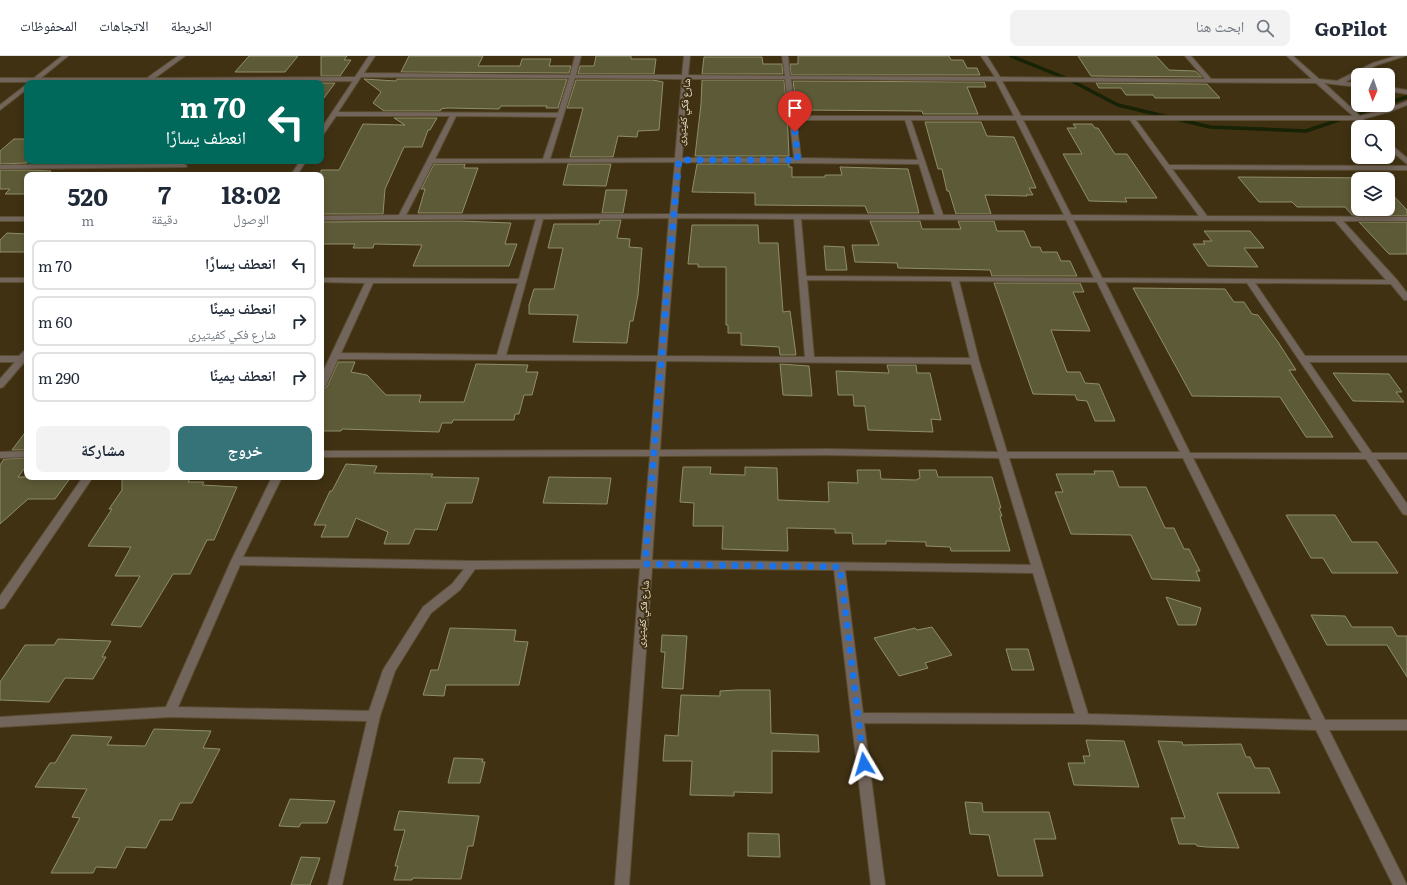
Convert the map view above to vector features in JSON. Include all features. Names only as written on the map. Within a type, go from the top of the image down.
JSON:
[{"type":"street","points":[[34,80],[65,56]]},
{"type":"street","points":[[148,80],[182,56]]},
{"type":"street","points":[[324,130],[372,56]]},
{"type":"street","points":[[546,160],[578,56]]},
{"type":"street","name":"شارع فكي كفيتيرى","points":[[622,885],[645,564],[687,56]]},
{"type":"street","points":[[785,56],[798,160]]},
{"type":"street","points":[[984,56],[998,78],[1019,118],[1400,885]]},
{"type":"street","points":[[1188,56],[1209,80]]},
{"type":"street","points":[[1290,56],[1359,118]]},
{"type":"street","points":[[1338,83],[1375,64],[1402,56]]},
{"type":"street","points":[[200,80],[358,77],[573,76],[1319,81],[1351,84]]},
{"type":"street","points":[[0,80],[24,81]]},
{"type":"street","points":[[0,108],[24,88]]},
{"type":"street","points":[[1395,90],[1407,92]]},
{"type":"street","points":[[793,118],[1359,118],[1387,112],[1407,103]]},
{"type":"street","points":[[402,217],[454,115]]},
{"type":"street","points":[[324,118],[333,116],[560,115]]},
{"type":"street","points":[[908,118],[940,218]]},
{"type":"street","points":[[1132,118],[1205,218]]},
{"type":"street","points":[[1395,151],[1407,162]]},
{"type":"street","points":[[430,161],[798,160],[921,162]]},
{"type":"street","points":[[62,167],[65,164]]},
{"type":"street","points":[[0,167],[186,164]]},
{"type":"street","points":[[179,172],[186,164]]},
{"type":"street","points":[[1167,167],[1407,168]]},
{"type":"street","points":[[324,218],[674,216],[1407,219]]},
{"type":"street","points":[[501,357],[540,217]]},
{"type":"street","points":[[796,217],[810,359]]},
{"type":"street","points":[[0,219],[24,219]]},
{"type":"street","points":[[0,228],[8,219]]},
{"type":"street","points":[[1337,219],[1407,298]]},
{"type":"street","points":[[802,278],[1394,282]]},
{"type":"street","points":[[954,279],[975,361],[1083,719]]},
{"type":"street","points":[[0,280],[24,280]]},
{"type":"street","points":[[324,280],[522,281]]},
{"type":"street","points":[[324,380],[370,280]]},
{"type":"street","points":[[1249,281],[1407,512]]},
{"type":"street","points":[[0,359],[24,356]]},
{"type":"street","points":[[336,356],[975,361]]},
{"type":"street","points":[[0,385],[24,357]]},
{"type":"street","points":[[1301,359],[1407,359]]},
{"type":"street","points":[[324,454],[828,452],[1003,455],[1407,456]]},
{"type":"street","points":[[0,454],[24,454]]},
{"type":"street","points":[[0,605],[86,480]]},
{"type":"street","points":[[170,712],[236,561],[276,480]]},
{"type":"street","points":[[236,561],[472,565],[645,564],[1037,569]]},
{"type":"street","points":[[335,885],[374,716],[389,670],[427,610],[456,586],[472,565]]},
{"type":"street","points":[[840,567],[878,885]]},
{"type":"street","points":[[0,722],[170,712],[374,716]]},
{"type":"street","points":[[859,718],[1083,719],[1321,725],[1407,725]]},
{"type":"building","points":[[249,56],[298,56],[285,72],[235,72]]},
{"type":"building","points":[[321,56],[347,56],[344,60],[351,60],[340,76],[321,76]]},
{"type":"building","points":[[409,56],[483,56],[478,66],[520,66],[522,59],[551,59],[549,66],[571,66],[569,73],[401,72]]},
{"type":"building","points":[[596,56],[631,56],[631,59],[656,59],[654,74],[578,74],[580,66],[594,66]]},
{"type":"building","points":[[798,56],[949,56],[951,60],[963,60],[967,68],[977,68],[980,75],[791,75],[790,64],[798,64]]},
{"type":"building","points":[[1078,56],[1156,56],[1169,70],[1195,71],[1202,77],[1091,76]]},
{"type":"building","points":[[704,57],[762,57],[763,64],[782,64],[783,74],[702,74]]},
{"type":"building","points":[[364,79],[396,81],[397,79],[567,79],[558,108],[546,108],[547,106],[501,106],[499,109],[447,108],[441,109],[440,111],[384,111],[373,103],[381,92]]},
{"type":"building","points":[[576,80],[653,80],[663,82],[659,130],[638,131],[637,137],[618,136],[613,157],[570,157],[583,108],[567,108]]},
{"type":"building","points":[[702,80],[784,80],[789,156],[695,156],[701,104]]},
{"type":"building","points":[[793,81],[984,82],[986,87],[967,87],[978,114],[923,114],[922,111],[797,110]]},
{"type":"building","points":[[324,83],[335,83],[324,98]]},
{"type":"building","points":[[1096,83],[1207,84],[1220,98],[1155,98],[1153,95],[1126,95],[1121,88],[1099,88]]},
{"type":"building","points":[[394,118],[437,118],[430,130],[428,130],[422,147],[404,147],[385,189],[383,214],[324,214],[324,172],[321,172],[321,170],[339,170],[363,124],[405,125]]},
{"type":"building","points":[[925,122],[981,122],[987,136],[1014,137],[1036,188],[1029,188],[1033,195],[985,195],[991,214],[956,214],[949,191],[947,191],[942,169],[938,169]]},
{"type":"building","points":[[1073,124],[1092,124],[1095,128],[1098,128],[1115,154],[1127,154],[1157,198],[1125,198],[1127,202],[1089,201],[1063,154],[1082,154],[1067,128],[1076,128]]},
{"type":"building","points":[[14,139],[24,139],[24,163],[0,164],[0,151]]},
{"type":"building","points":[[434,164],[465,164],[464,168],[478,168],[462,213],[418,213],[425,189],[421,189]]},
{"type":"building","points":[[568,164],[611,164],[606,186],[563,185]]},
{"type":"building","points":[[697,164],[789,164],[789,167],[792,167],[792,177],[825,177],[825,175],[842,175],[840,167],[908,169],[919,213],[868,213],[865,206],[755,205],[755,193],[692,192]]},
{"type":"building","points":[[0,170],[51,171],[24,172],[24,194],[5,194],[10,189],[0,189]]},
{"type":"building","points":[[1238,177],[1351,178],[1351,214],[1345,207],[1297,207],[1292,202],[1259,202]]},
{"type":"building","points":[[606,190],[627,190],[623,213],[602,213]]},
{"type":"building","points":[[1395,197],[1407,210],[1407,216],[1395,216]]},
{"type":"building","points":[[600,220],[621,220],[617,238],[630,239],[629,247],[642,248],[638,295],[633,321],[630,321],[627,343],[573,342],[578,315],[529,314],[529,305],[534,289],[554,289],[563,248],[548,248],[554,224],[599,224]]},
{"type":"building","points":[[459,221],[511,223],[505,244],[517,244],[509,266],[413,266],[422,245],[374,244],[373,248],[353,248],[355,244],[324,244],[324,222]]},
{"type":"building","points":[[870,221],[920,221],[922,229],[961,229],[958,221],[994,221],[997,231],[1024,231],[1031,247],[1040,247],[1042,252],[1057,252],[1061,261],[1070,261],[1077,276],[992,276],[990,270],[898,268],[897,263],[855,262],[852,245],[879,245]]},
{"type":"building","points":[[1359,222],[1407,222],[1407,254],[1389,254]]},
{"type":"building","points":[[692,225],[758,225],[759,243],[778,243],[783,312],[790,311],[796,355],[780,355],[779,347],[741,345],[741,333],[728,333],[728,325],[726,325],[726,267],[698,267],[698,264],[688,264]]},
{"type":"building","points":[[1204,231],[1250,231],[1264,248],[1244,248],[1258,267],[1208,266],[1193,244],[1205,244],[1203,241],[1212,241]]},
{"type":"building","points":[[7,233],[24,234],[24,252],[0,252],[0,240]]},
{"type":"building","points":[[824,246],[844,247],[847,270],[826,270]]},
{"type":"building","points":[[994,283],[1080,283],[1084,292],[1073,292],[1090,331],[1051,330],[1067,372],[1080,372],[1085,383],[1099,384],[1115,421],[1095,421],[1087,401],[1077,400],[1075,395],[1033,394]]},
{"type":"building","points":[[1133,288],[1225,289],[1234,302],[1244,302],[1252,314],[1258,315],[1278,342],[1296,370],[1289,370],[1333,437],[1306,437],[1280,397],[1192,396]]},
{"type":"building","points":[[338,362],[355,362],[351,372],[367,375],[386,395],[421,395],[419,402],[464,402],[476,364],[528,365],[526,372],[538,372],[532,395],[524,395],[519,414],[515,414],[514,420],[453,420],[452,423],[442,423],[439,432],[342,429],[341,431],[324,431],[324,388],[327,387]]},
{"type":"building","points":[[780,364],[809,366],[812,396],[783,395]]},
{"type":"building","points":[[887,365],[916,365],[917,373],[930,373],[941,420],[931,419],[933,432],[868,430],[865,406],[854,406],[853,395],[838,395],[836,371],[889,373]]},
{"type":"building","points":[[1333,373],[1389,374],[1402,392],[1396,392],[1404,402],[1353,401]]},
{"type":"building","points":[[24,434],[24,450],[12,450]]},
{"type":"building","points":[[24,458],[24,469],[18,477],[24,477],[24,480],[69,480],[55,499],[28,499],[0,524],[0,465],[4,459]]},
{"type":"building","points":[[346,464],[377,466],[374,473],[433,474],[431,477],[479,478],[472,503],[446,503],[437,530],[415,529],[409,544],[384,544],[388,532],[356,518],[348,537],[321,537],[326,525],[314,525],[330,491],[332,491]]},
{"type":"building","points":[[683,467],[711,467],[710,474],[745,475],[745,467],[777,468],[778,500],[829,502],[828,482],[858,483],[857,470],[880,470],[881,479],[916,480],[920,478],[919,470],[936,470],[938,477],[992,477],[1001,508],[999,508],[1002,516],[1000,516],[1010,551],[951,551],[950,547],[926,546],[926,542],[886,541],[886,544],[853,544],[852,533],[835,533],[835,529],[787,528],[788,551],[722,549],[723,526],[693,526],[694,503],[680,502]]},
{"type":"building","points":[[1094,471],[1113,471],[1119,487],[1146,487],[1165,528],[1174,528],[1184,549],[1189,549],[1200,571],[1196,571],[1200,581],[1152,579],[1131,535],[1071,534],[1055,492],[1063,492],[1056,474],[1095,474]]},
{"type":"building","points":[[549,477],[611,478],[607,504],[543,503]]},
{"type":"building","points":[[122,480],[189,480],[188,482],[204,482],[202,485],[237,487],[214,540],[207,540],[190,574],[173,574],[141,627],[111,625],[140,576],[115,576],[131,547],[88,546],[112,509],[109,509],[122,490]]},
{"type":"building","points":[[1286,515],[1335,515],[1352,542],[1377,542],[1398,573],[1332,573],[1323,558],[1311,558]]},
{"type":"building","points":[[1166,597],[1201,608],[1196,625],[1178,625]]},
{"type":"building","points":[[1311,615],[1345,616],[1352,627],[1392,627],[1397,636],[1407,636],[1407,677],[1387,645],[1327,645]]},
{"type":"building","points":[[932,627],[952,655],[925,663],[928,668],[899,676],[874,638],[915,628],[917,630]]},
{"type":"building","points":[[450,628],[516,630],[514,641],[528,642],[519,685],[446,685],[444,696],[423,695],[431,670],[438,670]]},
{"type":"building","points":[[662,635],[687,636],[683,689],[662,688],[665,652],[661,652]]},
{"type":"building","points":[[58,639],[111,641],[102,657],[106,657],[93,679],[65,678],[49,702],[0,700],[0,682],[25,645],[54,645]]},
{"type":"building","points":[[1006,649],[1028,649],[1034,670],[1012,670]]},
{"type":"building","points":[[770,690],[771,733],[818,735],[819,752],[772,751],[772,793],[734,792],[734,796],[690,795],[692,761],[663,761],[665,735],[678,736],[681,695],[720,696],[720,691]]},
{"type":"building","points":[[154,729],[211,731],[203,748],[220,749],[192,803],[180,803],[172,820],[160,820],[146,848],[126,847],[116,868],[96,867],[93,873],[51,873],[80,818],[72,817],[87,789],[35,787],[50,763],[55,763],[72,735],[112,737],[107,745],[145,746]]},
{"type":"building","points":[[1086,740],[1124,741],[1139,787],[1074,785],[1068,763],[1085,763],[1083,756],[1090,756]]},
{"type":"building","points":[[1158,741],[1182,742],[1183,745],[1241,744],[1246,757],[1250,757],[1255,768],[1269,768],[1280,793],[1217,793],[1239,848],[1179,844],[1171,818],[1185,818]]},
{"type":"building","points":[[454,758],[483,759],[482,762],[485,762],[480,783],[448,783]]},
{"type":"building","points":[[290,799],[335,801],[327,823],[301,823],[299,827],[279,826]]},
{"type":"building","points":[[965,802],[982,803],[983,812],[1049,812],[1056,839],[1034,839],[1043,876],[998,876],[989,835],[970,834]]},
{"type":"building","points":[[399,811],[479,816],[473,846],[468,846],[461,879],[413,878],[412,880],[394,880],[398,866],[395,866],[405,830],[394,830]]},
{"type":"building","points":[[748,833],[779,834],[780,857],[748,856]]},
{"type":"building","points":[[301,857],[320,858],[310,885],[291,885]]},
{"type":"waterway","points":[[1011,56],[1068,79],[1118,105],[1210,127],[1306,131],[1362,112]]},
{"type":"waterway","points":[[1395,101],[1407,97]]},
{"type":"route","points":[[795,132],[798,160],[679,160],[668,277],[657,436],[645,564],[840,567],[864,764]]}]
